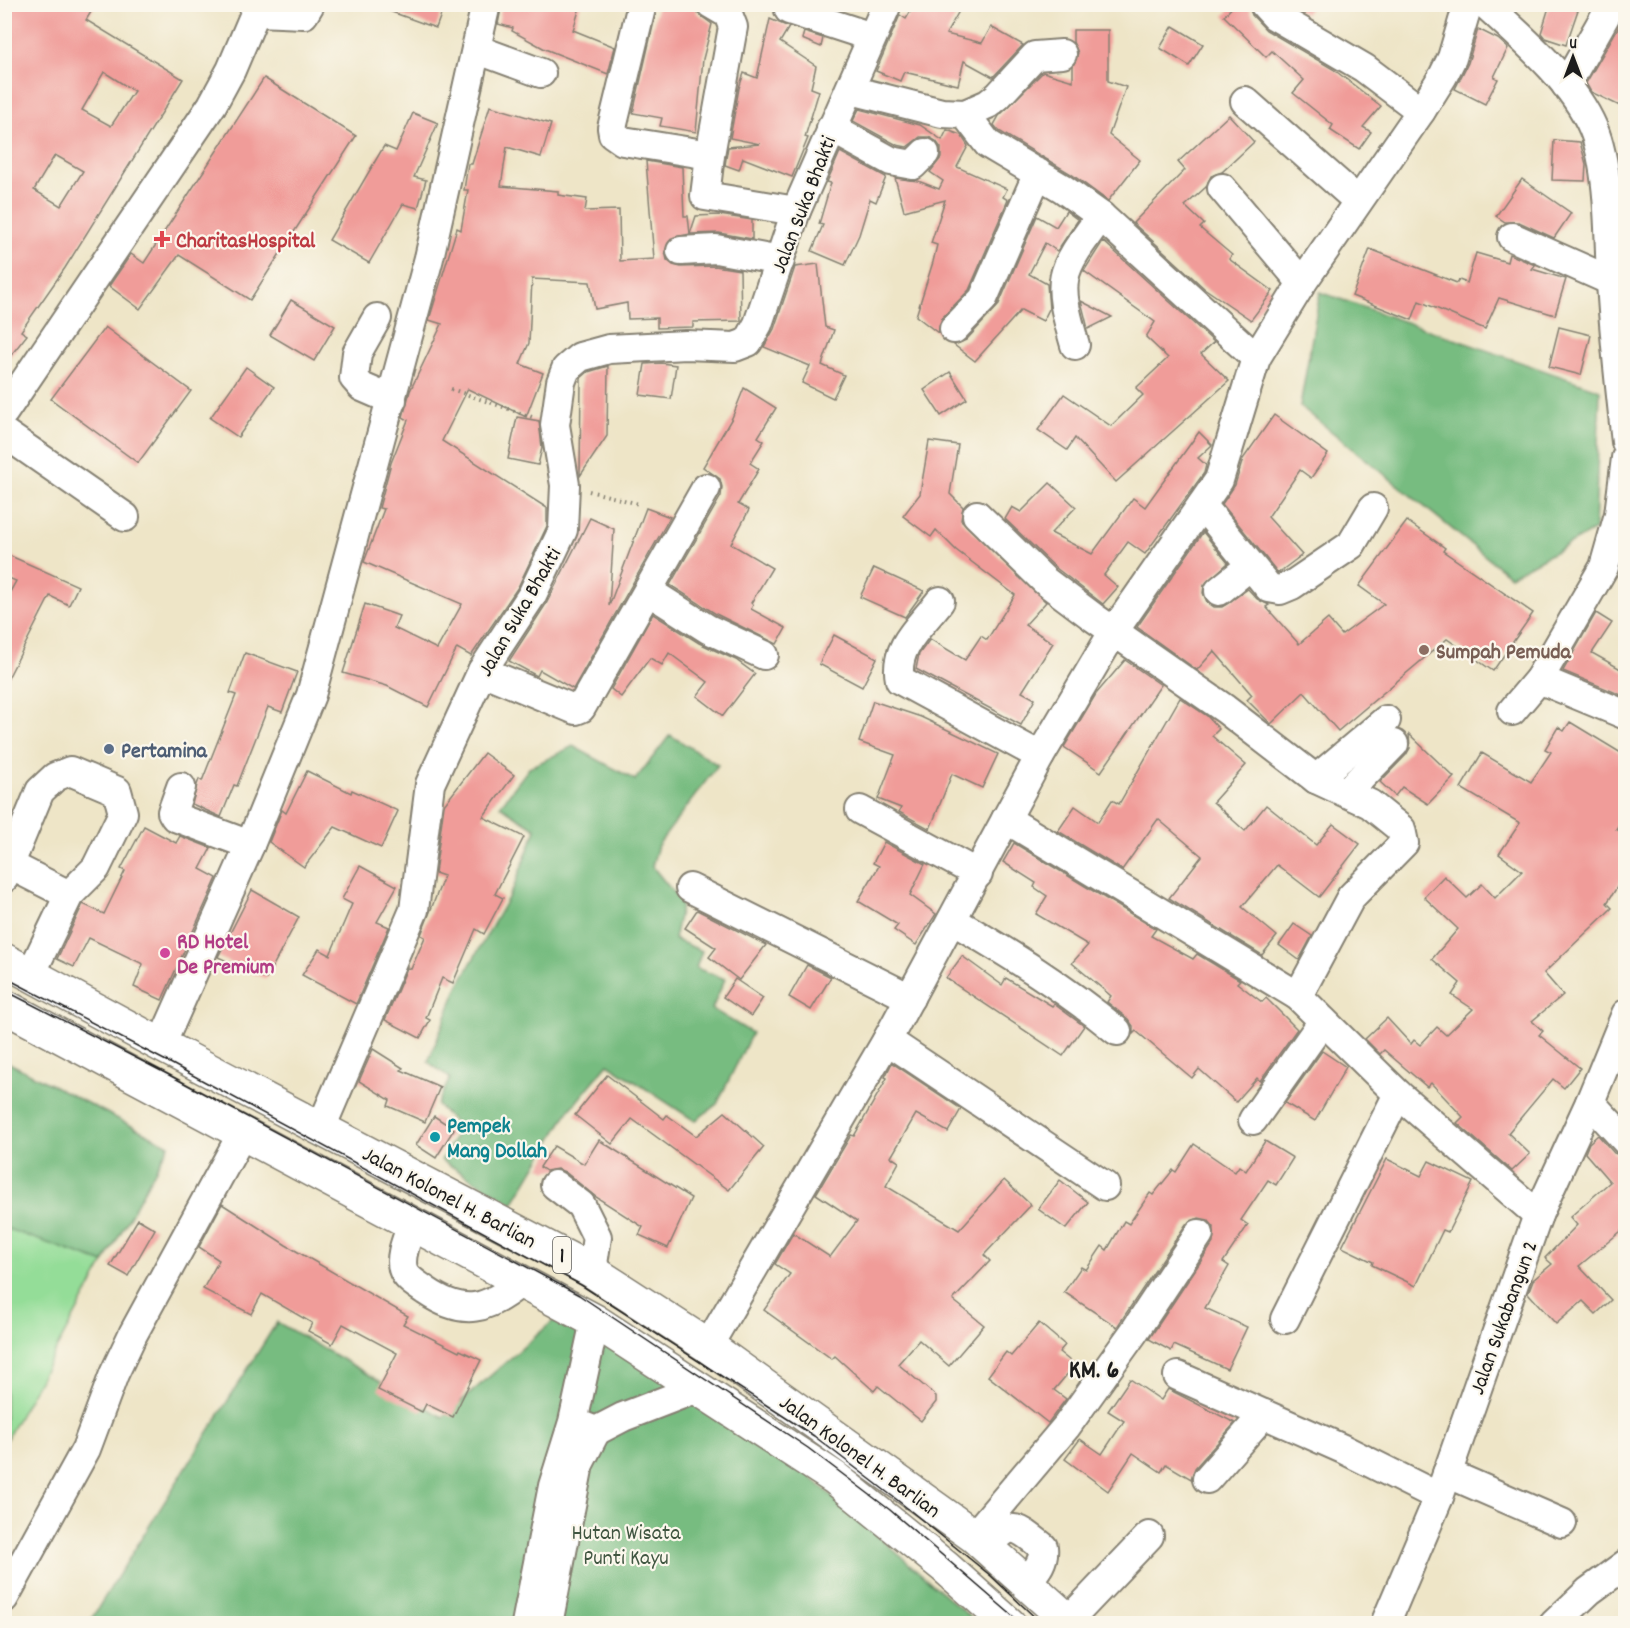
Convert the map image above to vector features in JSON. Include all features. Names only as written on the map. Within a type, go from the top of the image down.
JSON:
[{"type":"highway","name":"Jalan Kolonel H. Barlian","points":[[18,967],[161,1045],[592,1271],[708,1346],[938,1510],[981,1542],[1071,1622]]},
{"type":"highway","name":"Jalan Kolonel H. Barlian","points":[[4,1006],[595,1321],[834,1478],[914,1540],[1009,1623]]},
{"type":"highway","points":[[914,1540],[938,1510]]},
{"type":"street","points":[[4,412],[212,105],[258,8],[304,14],[310,4]]},
{"type":"street","points":[[161,1045],[250,845],[311,695],[429,258],[486,4]]},
{"type":"street","points":[[642,4],[612,128],[613,134],[623,141],[710,156]]},
{"type":"street","points":[[711,4],[728,14],[733,27],[705,196],[796,211]]},
{"type":"street","name":"Jalan Suka Bhakti","points":[[321,1128],[414,910],[430,784],[482,671],[532,595],[553,556],[563,530],[565,485],[555,425],[561,382],[566,369],[580,357],[609,349],[686,345],[735,347],[748,342],[758,324],[796,211],[887,4]]},
{"type":"street","points":[[1264,4],[1275,16],[1364,68],[1422,111]]},
{"type":"street","points":[[708,1346],[887,1040],[1040,756],[1114,631],[1219,480],[1256,358],[1302,283],[1422,111],[1452,58],[1468,4]]},
{"type":"street","points":[[1485,4],[1566,85],[1592,127],[1601,158],[1611,281],[1620,339],[1626,442]]},
{"type":"street","points":[[1566,85],[1612,4]]},
{"type":"street","points":[[789,10],[872,37]]},
{"type":"street","points":[[476,49],[541,74]]},
{"type":"street","points":[[851,90],[942,113],[965,114],[988,104],[998,96],[1035,56],[1062,54]]},
{"type":"street","points":[[1245,101],[1358,201]]},
{"type":"street","points":[[965,114],[988,144],[1038,173],[1101,216],[1256,358]]},
{"type":"street","points":[[831,128],[891,161],[913,165],[925,153]]},
{"type":"street","points":[[954,329],[983,299],[1038,173]]},
{"type":"street","points":[[1222,188],[1302,283]]},
{"type":"street","points":[[1075,345],[1065,312],[1062,281],[1071,256],[1101,216]]},
{"type":"street","points":[[1512,237],[1611,281]]},
{"type":"street","points":[[681,251],[716,249],[780,261]]},
{"type":"street","points":[[377,318],[357,353],[354,378],[362,387],[392,400]]},
{"type":"street","points":[[4,433],[125,517]]},
{"type":"street","points":[[1512,711],[1539,679],[1604,567],[1619,514],[1626,458]]},
{"type":"street","points":[[482,671],[578,710],[706,488]]},
{"type":"street","points":[[1202,505],[1269,588],[1280,590],[1292,585],[1351,545],[1373,508]]},
{"type":"street","points":[[977,515],[1045,580],[1225,709],[1316,779],[1370,804],[1401,829],[1404,843],[1351,897],[1298,996]]},
{"type":"street","points":[[1219,591],[1250,566]]},
{"type":"street","points":[[648,591],[708,629],[764,655]]},
{"type":"street","points":[[940,601],[900,652],[897,665],[900,680],[1040,756]]},
{"type":"street","points":[[1539,679],[1626,715]]},
{"type":"street","points":[[1316,779],[1390,732],[1347,792]]},
{"type":"street","points":[[18,967],[69,895],[96,868],[123,813],[117,791],[70,771],[55,777],[40,791],[7,872],[69,895]]},
{"type":"street","points":[[181,787],[172,812],[175,818],[250,845]]},
{"type":"street","points":[[860,810],[978,874]]},
{"type":"street","points":[[1006,819],[1298,996],[1398,1094],[1538,1215]]},
{"type":"street","points":[[690,888],[910,998]]},
{"type":"street","points":[[952,920],[1029,965],[1080,1000],[1117,1031]]},
{"type":"street","name":"Jalan Sukabangun 2","points":[[1385,1623],[1443,1485],[1538,1215],[1590,1102],[1626,1014]]},
{"type":"street","points":[[1253,1120],[1323,1021]]},
{"type":"street","points":[[887,1040],[1105,1186]]},
{"type":"street","points":[[1285,1319],[1398,1094]]},
{"type":"street","points":[[1590,1102],[1626,1141]]},
{"type":"street","points":[[4,1598],[86,1449],[114,1374],[133,1334],[242,1134]]},
{"type":"street","points":[[555,1185],[581,1205],[597,1237],[592,1271]]},
{"type":"street","points":[[412,1224],[405,1245],[403,1269],[409,1280],[446,1304],[474,1307],[500,1299],[520,1282]]},
{"type":"street","points":[[981,1542],[1134,1332],[1199,1234]]},
{"type":"street","points":[[548,1623],[585,1427],[595,1321]]},
{"type":"street","points":[[1178,1376],[1443,1485],[1562,1523]]},
{"type":"street","points":[[526,1623],[554,1486],[585,1427],[623,1417],[698,1388]]},
{"type":"street","points":[[1207,1479],[1264,1413]]},
{"type":"street","points":[[1071,1622],[1149,1536]]},
{"type":"street","points":[[1554,1623],[1589,1591],[1626,1564]]},
{"type":"path","points":[[451,389],[555,425]]},
{"type":"path","points":[[565,485],[639,504]]},
{"type":"green space","points":[[1320,292],[1600,390],[1595,530],[1510,576],[1300,406]]},
{"type":"green space","points":[[670,735],[718,765],[658,845],[652,866],[682,903],[674,939],[702,951],[696,968],[725,979],[712,1009],[752,1033],[717,1104],[695,1121],[608,1064],[568,1112],[513,1204],[441,1160],[460,1128],[437,1105],[450,1078],[428,1062],[458,986],[513,889],[536,829],[500,806],[529,768],[573,746],[635,780]]},
{"type":"green space","points":[[5,1061],[169,1145],[5,1442]]},
{"type":"green space","points":[[5,1061],[169,1145],[104,1263],[5,1228]]},
{"type":"green space","name":"Hutan Wisata Punti Kayu","points":[[576,1301],[792,1461],[977,1623],[88,1624],[277,1322],[443,1417]]},
{"type":"building","points":[[4,4],[96,4],[86,20],[183,79],[65,268],[21,331],[27,335],[4,364]],"holes":[[[104,72],[134,91],[111,126],[82,110]],[[55,155],[83,171],[61,206],[34,190]]]},
{"type":"building","points":[[379,4],[445,4],[436,28],[378,7]]},
{"type":"building","points":[[502,4],[581,4],[573,30],[615,47],[608,74],[545,49],[512,31],[513,28],[498,24]]},
{"type":"building","points":[[658,4],[695,4],[697,13],[712,24],[703,59],[696,132],[660,126],[662,118],[633,113]]},
{"type":"building","points":[[915,4],[963,4],[946,34],[982,43],[991,27],[1023,45],[993,77],[964,61],[958,85],[904,72],[900,81],[876,71],[900,15],[906,19]]},
{"type":"building","points":[[1235,4],[1248,4],[1252,15],[1266,30],[1333,69],[1381,106],[1363,127],[1371,132],[1359,149],[1330,130],[1333,125],[1293,93],[1304,80],[1272,51],[1266,57],[1224,16]]},
{"type":"building","points":[[1288,4],[1314,4],[1305,14]]},
{"type":"building","points":[[1550,4],[1580,4],[1566,45],[1545,38],[1541,33]]},
{"type":"building","points":[[1626,14],[1626,109],[1591,92],[1586,83]]},
{"type":"building","points":[[770,19],[789,27],[780,42],[816,66],[811,88],[819,91],[805,137],[808,138],[792,177],[743,158],[739,170],[725,165],[728,147],[760,144],[730,138],[744,73],[757,78]]},
{"type":"building","points":[[1173,26],[1203,44],[1189,66],[1160,48]]},
{"type":"building","points":[[1478,29],[1498,39],[1508,48],[1494,77],[1498,79],[1485,104],[1455,89],[1468,63]]},
{"type":"building","points":[[1073,30],[1108,30],[1108,81],[1126,87],[1109,135],[1140,160],[1108,201],[1071,174],[999,131],[994,125],[999,116],[1043,72],[1073,81],[1073,66],[1078,53],[1073,42]]},
{"type":"building","points":[[804,32],[823,38],[821,47],[802,39]]},
{"type":"building","points":[[264,78],[356,136],[250,300],[179,255],[140,309],[109,286],[131,254],[144,263]]},
{"type":"building","points":[[490,106],[551,124],[541,157],[507,147],[501,186],[558,191],[558,195],[587,199],[585,211],[619,210],[620,261],[654,259],[646,161],[682,167],[684,216],[688,216],[690,234],[672,238],[665,251],[667,260],[681,267],[715,266],[740,270],[741,321],[693,322],[693,327],[657,328],[657,318],[628,319],[627,303],[595,309],[590,282],[532,279],[529,343],[520,364],[543,373],[526,417],[468,389],[442,441],[547,508],[547,526],[518,587],[471,656],[457,648],[428,707],[387,686],[343,673],[365,604],[399,616],[394,628],[437,649],[462,604],[364,562],[384,509],[379,508],[391,463],[408,420],[403,417],[410,391],[442,324],[429,320],[457,228],[461,230],[468,190],[464,190],[468,164],[472,164]]},
{"type":"building","points":[[859,109],[920,125],[942,140],[947,130],[961,135],[968,146],[957,167],[1007,189],[1003,197],[1008,200],[969,290],[942,318],[938,333],[916,316],[933,262],[937,245],[931,243],[945,200],[904,211],[895,178],[918,181],[939,189],[943,181],[930,172],[941,158],[941,148],[929,137],[920,137],[907,147],[897,145],[853,121]]},
{"type":"building","points":[[413,113],[438,123],[414,177],[426,180],[418,208],[403,204],[369,263],[329,240],[384,146],[396,151]]},
{"type":"building","points":[[1229,115],[1254,142],[1222,172],[1211,176],[1206,187],[1185,206],[1204,224],[1200,228],[1232,255],[1229,259],[1273,291],[1251,320],[1204,288],[1133,223],[1185,170],[1178,162]]},
{"type":"building","points":[[1554,140],[1580,142],[1586,164],[1585,181],[1552,180]]},
{"type":"building","points":[[840,152],[886,177],[876,202],[870,199],[859,235],[845,265],[812,251],[823,225],[819,224],[831,183],[827,182]]},
{"type":"building","points":[[1522,179],[1571,213],[1554,238],[1519,222],[1505,222],[1496,216]]},
{"type":"building","points":[[1066,211],[1078,220],[1057,251],[1045,243],[1029,274],[1047,284],[1049,309],[1043,321],[1021,310],[975,361],[954,345],[966,340],[998,306],[1037,216],[1056,227]]},
{"type":"building","points":[[719,215],[752,220],[752,239],[719,233],[690,234],[696,216]]},
{"type":"building","points":[[1103,241],[1214,342],[1201,354],[1229,381],[1116,482],[1075,438],[1067,450],[1038,430],[1064,394],[1111,426],[1143,395],[1136,388],[1168,358],[1146,337],[1155,322],[1084,271]]},
{"type":"building","points":[[1370,249],[1457,283],[1459,280],[1467,283],[1476,253],[1507,262],[1509,254],[1535,265],[1532,269],[1566,279],[1555,315],[1499,298],[1485,329],[1419,301],[1412,320],[1352,296]]},
{"type":"building","points":[[818,264],[825,327],[834,330],[822,365],[844,375],[833,398],[802,383],[810,366],[764,347],[774,329],[795,267]]},
{"type":"building","points":[[291,300],[335,326],[314,361],[270,335]]},
{"type":"building","points":[[1081,301],[1112,317],[1088,329]]},
{"type":"building","points":[[105,327],[191,391],[138,463],[51,399]]},
{"type":"building","points":[[1559,327],[1591,335],[1581,375],[1549,367]]},
{"type":"building","points":[[645,364],[676,365],[671,399],[640,395]]},
{"type":"building","points":[[608,366],[607,436],[580,476],[581,378],[588,372]]},
{"type":"building","points":[[246,367],[274,387],[238,437],[210,418]]},
{"type":"building","points":[[950,372],[967,399],[941,416],[924,390]]},
{"type":"building","points":[[744,388],[776,408],[758,437],[764,441],[750,463],[759,469],[738,504],[749,510],[731,544],[772,568],[751,603],[753,605],[751,609],[786,628],[777,644],[716,614],[670,585],[721,496],[720,479],[703,467],[732,418]]},
{"type":"building","points":[[1274,415],[1328,454],[1311,478],[1300,470],[1268,517],[1302,555],[1278,573],[1222,504],[1235,485],[1243,459]]},
{"type":"building","points":[[517,417],[539,421],[542,448],[538,465],[508,459]]},
{"type":"building","points":[[1199,432],[1212,445],[1198,458],[1206,465],[1204,473],[1145,554],[1128,542],[1104,575],[1118,587],[1103,604],[1056,568],[1005,519],[1012,507],[1021,512],[1050,483],[1076,507],[1051,533],[1092,554],[1133,498],[1145,507]]},
{"type":"building","points":[[929,441],[958,445],[950,494],[963,507],[961,520],[1046,602],[1025,625],[1053,643],[1022,692],[1035,699],[1021,725],[916,669],[919,654],[930,639],[965,660],[981,636],[987,640],[1015,595],[956,550],[936,530],[931,537],[903,516],[920,494]]},
{"type":"building","points":[[646,508],[670,517],[573,689],[540,670],[537,676],[509,661],[546,604],[590,518],[614,529],[609,606]]},
{"type":"building","points":[[1407,521],[1445,548],[1443,551],[1533,613],[1493,671],[1447,639],[1338,731],[1304,692],[1271,724],[1247,700],[1252,695],[1214,651],[1197,670],[1137,627],[1203,532],[1228,563],[1204,585],[1203,593],[1207,602],[1214,607],[1222,607],[1248,589],[1257,599],[1269,605],[1266,607],[1299,644],[1328,619],[1342,635],[1384,604],[1359,586]]},
{"type":"building","points":[[4,553],[78,586],[69,605],[50,596],[4,686],[4,603],[16,581],[4,576]]},
{"type":"building","points":[[874,568],[924,591],[905,617],[860,597]]},
{"type":"building","points":[[1596,613],[1612,623],[1592,653],[1626,672],[1626,697],[1563,671]]},
{"type":"building","points":[[653,614],[699,643],[736,660],[755,674],[723,716],[697,696],[708,682],[669,653],[662,665],[650,658],[621,697],[611,689]]},
{"type":"building","points":[[834,635],[877,658],[862,687],[819,664]]},
{"type":"building","points":[[245,653],[297,672],[282,712],[268,707],[237,786],[234,785],[221,817],[192,804],[199,779],[202,781],[236,695],[230,693]]},
{"type":"building","points":[[1125,660],[1161,685],[1101,772],[1064,747],[1096,694]]},
{"type":"building","points":[[1180,698],[1207,716],[1219,729],[1212,736],[1246,765],[1213,802],[1245,831],[1266,805],[1316,845],[1333,824],[1360,844],[1319,897],[1277,865],[1242,907],[1277,936],[1262,955],[1169,898],[1202,856],[1158,819],[1122,870],[1058,831],[1075,806],[1098,822],[1112,800],[1119,804]]},
{"type":"building","points":[[873,701],[921,717],[998,754],[982,788],[952,774],[930,829],[899,812],[901,808],[878,799],[895,755],[859,742]]},
{"type":"building","points":[[1570,722],[1626,756],[1626,813],[1616,829],[1626,835],[1626,873],[1607,903],[1612,908],[1544,973],[1563,995],[1532,1021],[1543,1031],[1539,1035],[1580,1068],[1564,1088],[1553,1079],[1508,1133],[1530,1154],[1512,1171],[1457,1123],[1463,1117],[1431,1083],[1427,1087],[1384,1050],[1380,1054],[1365,1039],[1387,1018],[1411,1044],[1414,1040],[1420,1045],[1437,1027],[1446,1035],[1473,1009],[1452,995],[1460,983],[1432,959],[1458,929],[1424,897],[1444,876],[1467,898],[1482,884],[1495,898],[1522,871],[1499,854],[1520,823],[1461,788],[1482,753],[1531,782],[1551,752],[1545,749],[1558,727],[1564,731]]},
{"type":"building","points":[[1409,734],[1454,777],[1428,804],[1402,787],[1395,796],[1380,782],[1406,755],[1410,748]]},
{"type":"building","points":[[484,753],[514,775],[483,817],[524,837],[495,894],[503,898],[484,934],[476,929],[453,983],[442,978],[426,1018],[430,1020],[420,1038],[385,1020],[407,968],[411,969],[425,937],[421,935],[444,876],[435,873],[444,805]]},
{"type":"building","points":[[307,771],[351,793],[352,790],[398,811],[381,848],[335,827],[304,867],[269,842],[282,810],[286,813]]},
{"type":"building","points":[[144,826],[176,843],[180,836],[211,848],[200,869],[217,878],[162,1000],[134,987],[143,964],[89,938],[74,967],[57,959],[83,904],[104,914],[125,871],[121,869]]},
{"type":"building","points":[[884,842],[925,864],[910,895],[936,914],[916,945],[894,930],[898,925],[858,901],[879,866],[873,863]]},
{"type":"building","points":[[1014,843],[1156,929],[1151,936],[1193,959],[1197,954],[1240,980],[1237,983],[1262,1002],[1266,998],[1297,1029],[1260,1081],[1257,1078],[1236,1102],[1199,1069],[1192,1078],[1136,1031],[1133,1034],[1133,1026],[1128,1019],[1107,1002],[1111,996],[1072,963],[1088,945],[1036,914],[1047,896],[1034,887],[1036,883],[1003,862]]},
{"type":"building","points":[[360,866],[397,886],[377,922],[389,927],[356,1004],[302,975],[319,949],[330,955],[352,904],[342,899]]},
{"type":"building","points":[[252,890],[299,917],[266,979],[218,957]]},
{"type":"building","points":[[697,910],[766,945],[739,980],[709,957],[716,948],[685,928]]},
{"type":"building","points":[[1294,924],[1312,936],[1299,960],[1279,945]]},
{"type":"building","points":[[962,956],[1002,985],[1006,978],[1052,1006],[1054,1004],[1084,1026],[1063,1056],[946,978]]},
{"type":"building","points":[[807,965],[831,977],[811,1010],[789,997]]},
{"type":"building","points":[[735,979],[763,998],[751,1016],[723,997]]},
{"type":"building","points":[[373,1049],[403,1068],[401,1070],[440,1087],[425,1122],[388,1106],[390,1100],[359,1081]]},
{"type":"building","points":[[1322,1051],[1346,1067],[1315,1121],[1285,1103]]},
{"type":"building","points":[[892,1063],[961,1109],[948,1132],[916,1114],[891,1157],[899,1162],[886,1186],[959,1230],[1004,1180],[1031,1205],[984,1255],[990,1261],[953,1300],[984,1325],[949,1366],[919,1340],[898,1364],[936,1396],[936,1402],[921,1421],[878,1386],[874,1391],[835,1356],[832,1359],[764,1310],[790,1274],[775,1264],[793,1233],[830,1257],[857,1221],[816,1194],[851,1135],[854,1136],[887,1078],[885,1077]]},
{"type":"building","points":[[607,1075],[664,1119],[667,1115],[696,1136],[725,1112],[764,1147],[729,1190],[632,1119],[612,1144],[575,1115]]},
{"type":"building","name":"Pempek Mang Dollah","points":[[434,1116],[454,1129],[436,1158],[416,1145]]},
{"type":"building","points":[[1598,1135],[1614,1153],[1626,1157],[1626,1227],[1579,1266],[1611,1300],[1596,1314],[1583,1301],[1556,1324],[1528,1293],[1533,1280],[1552,1264],[1545,1258],[1577,1225],[1570,1217],[1610,1182],[1585,1153],[1589,1143]]},
{"type":"building","points":[[599,1140],[691,1198],[668,1248],[639,1235],[643,1227],[596,1197],[565,1172],[557,1169],[546,1171],[540,1167],[554,1146],[584,1164]]},
{"type":"building","points":[[1265,1141],[1293,1158],[1276,1185],[1268,1180],[1241,1220],[1248,1225],[1223,1262],[1229,1266],[1205,1308],[1247,1327],[1227,1369],[1174,1345],[1171,1351],[1149,1339],[1213,1243],[1214,1227],[1208,1220],[1199,1218],[1186,1224],[1117,1327],[1064,1292],[1081,1267],[1086,1270],[1102,1246],[1107,1250],[1124,1221],[1129,1224],[1150,1193],[1153,1195],[1173,1170],[1176,1172],[1194,1144],[1235,1172],[1239,1166],[1246,1171]]},
{"type":"building","points":[[1387,1159],[1421,1176],[1429,1161],[1473,1182],[1448,1232],[1443,1230],[1416,1286],[1372,1265],[1373,1262],[1342,1247]]},
{"type":"building","points":[[1060,1180],[1088,1202],[1066,1229],[1038,1209]]},
{"type":"building","points":[[222,1204],[286,1245],[408,1316],[403,1324],[459,1352],[460,1350],[481,1360],[453,1417],[426,1404],[422,1412],[378,1390],[397,1353],[343,1324],[332,1344],[308,1331],[312,1323],[262,1294],[251,1314],[203,1289],[219,1260],[199,1247]]},
{"type":"building","points":[[138,1219],[155,1229],[128,1276],[110,1266]]},
{"type":"building","points":[[1039,1323],[1065,1345],[1059,1352],[1075,1365],[1054,1390],[1066,1399],[1048,1423],[988,1376],[1006,1352],[1011,1356]]},
{"type":"building","points":[[1130,1379],[1161,1400],[1168,1389],[1235,1423],[1195,1468],[1191,1479],[1166,1464],[1161,1472],[1133,1453],[1108,1491],[1065,1459],[1080,1439],[1102,1454],[1124,1421],[1108,1411]]},
{"type":"tram line","points":[[4,977],[172,1064],[581,1285],[814,1436],[991,1576],[1042,1624]]},
{"type":"tram line","points":[[4,990],[169,1075],[579,1295],[808,1448],[890,1510],[1022,1624]]},
{"type":"place","name":"CharitasHospital","points":[[162,239]]},
{"type":"place","name":"Sumpah Pemuda","points":[[1424,650]]},
{"type":"place","name":"Pertamina","points":[[109,749]]},
{"type":"place","name":"RD Hotel De Premium","points":[[165,953]]},
{"type":"place","name":"Pempek Mang Dollah","points":[[435,1137]]},
{"type":"district","name":"KM. 6","points":[[1094,1368]]}]
